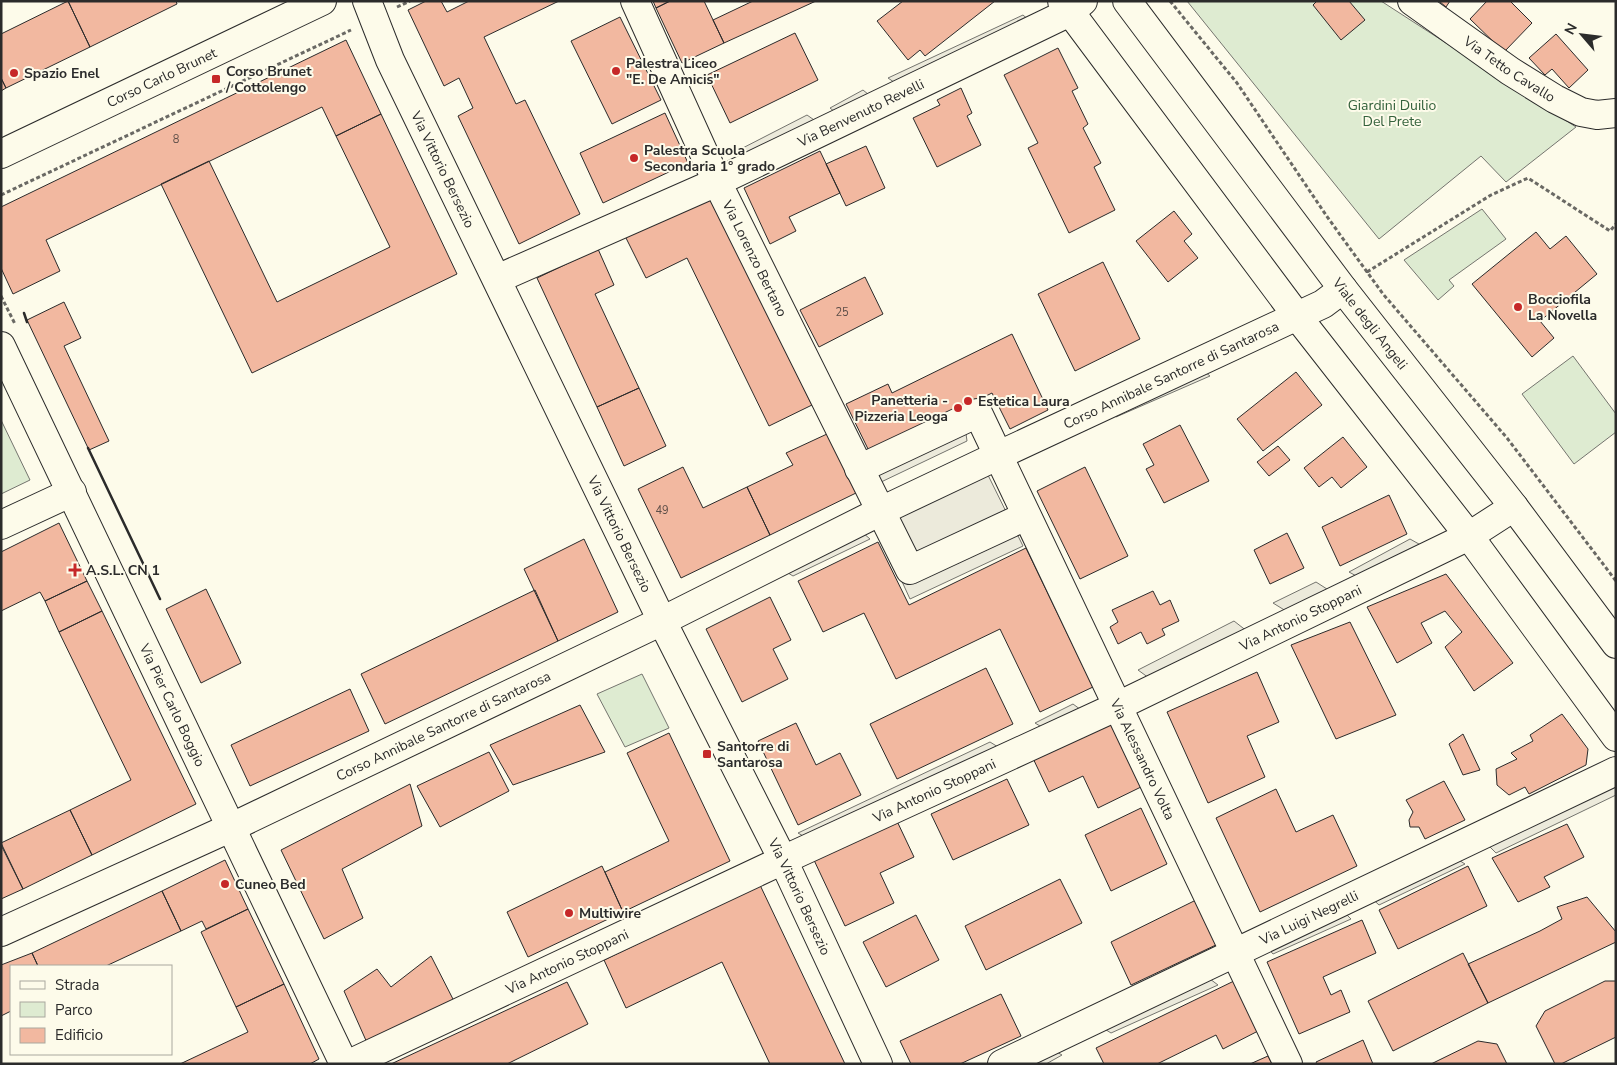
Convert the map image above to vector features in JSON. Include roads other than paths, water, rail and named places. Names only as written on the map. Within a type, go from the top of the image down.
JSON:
[{"type":"street","name":"Corso Carlo Brunet","points":[[1,154],[322,1]]},
{"type":"street","name":"Via Lorenzo Bertano","points":[[635,1],[717,182],[881,511]]},
{"type":"street","name":"Viale degli Angeli","points":[[1127,1],[1343,289],[1514,507],[1616,644]]},
{"type":"street","name":"Via Tetto Cavallo","points":[[1412,1],[1510,71],[1555,99],[1581,112],[1597,115],[1616,113]]},
{"type":"street","name":"Via Benvenuto Revelli","points":[[497,279],[717,182],[1072,5]]},
{"type":"street","points":[[1072,5],[1297,316],[1469,536],[1616,737]]},
{"type":"street","name":"Via Vittorio Bersezio","points":[[370,10],[390,60],[662,621],[783,860],[878,1064]]},
{"type":"street","name":"Corso Annibale Santorre di Santarosa","points":[[1,932],[232,827],[662,621],[881,511],[1323,304],[1343,289]]},
{"type":"street","name":"Via Pier Carlo Boggio","points":[[1,346],[344,1064]]},
{"type":"street","points":[[859,470],[978,413],[997,456]]},
{"type":"street","name":"Via Alessandro Volta","points":[[997,456],[1288,1064]]},
{"type":"street","points":[[1,525],[72,492]]},
{"type":"street","name":"Via Antonio Stoppani","points":[[349,1064],[783,860],[1118,706],[1469,536],[1514,507]]},
{"type":"street","points":[[881,511],[910,570],[1026,516]]},
{"type":"street","name":"Via Luigi Negrelli","points":[[1002,1064],[1616,770]]},
{"type":"place","name":"Palestra Liceo \"E. De Amicis\"","points":[[616,71]]},
{"type":"place","name":"Spazio Enel","points":[[14,73]]},
{"type":"place","name":"Corso Brunet / Cottolengo","points":[[216,79]]},
{"type":"place","name":"Palestra Scuola Secondaria 1° grado","points":[[634,158]]},
{"type":"place","name":"Bocciofila La Novella","points":[[1518,307]]},
{"type":"place","name":"Estetica Laura","points":[[968,401]]},
{"type":"place","name":"Panetteria - Pizzeria Leoga","points":[[958,408]]},
{"type":"place","name":"A.S.L. CN 1","points":[[75,570]]},
{"type":"place","name":"Santorre di Santarosa","points":[[707,754]]},
{"type":"place","name":"Cuneo Bed","points":[[225,884]]},
{"type":"place","name":"Multiwire","points":[[569,913]]},
{"type":"park label","name":"Giardini Duilio Del Prete","points":[[1392,114]]}]
